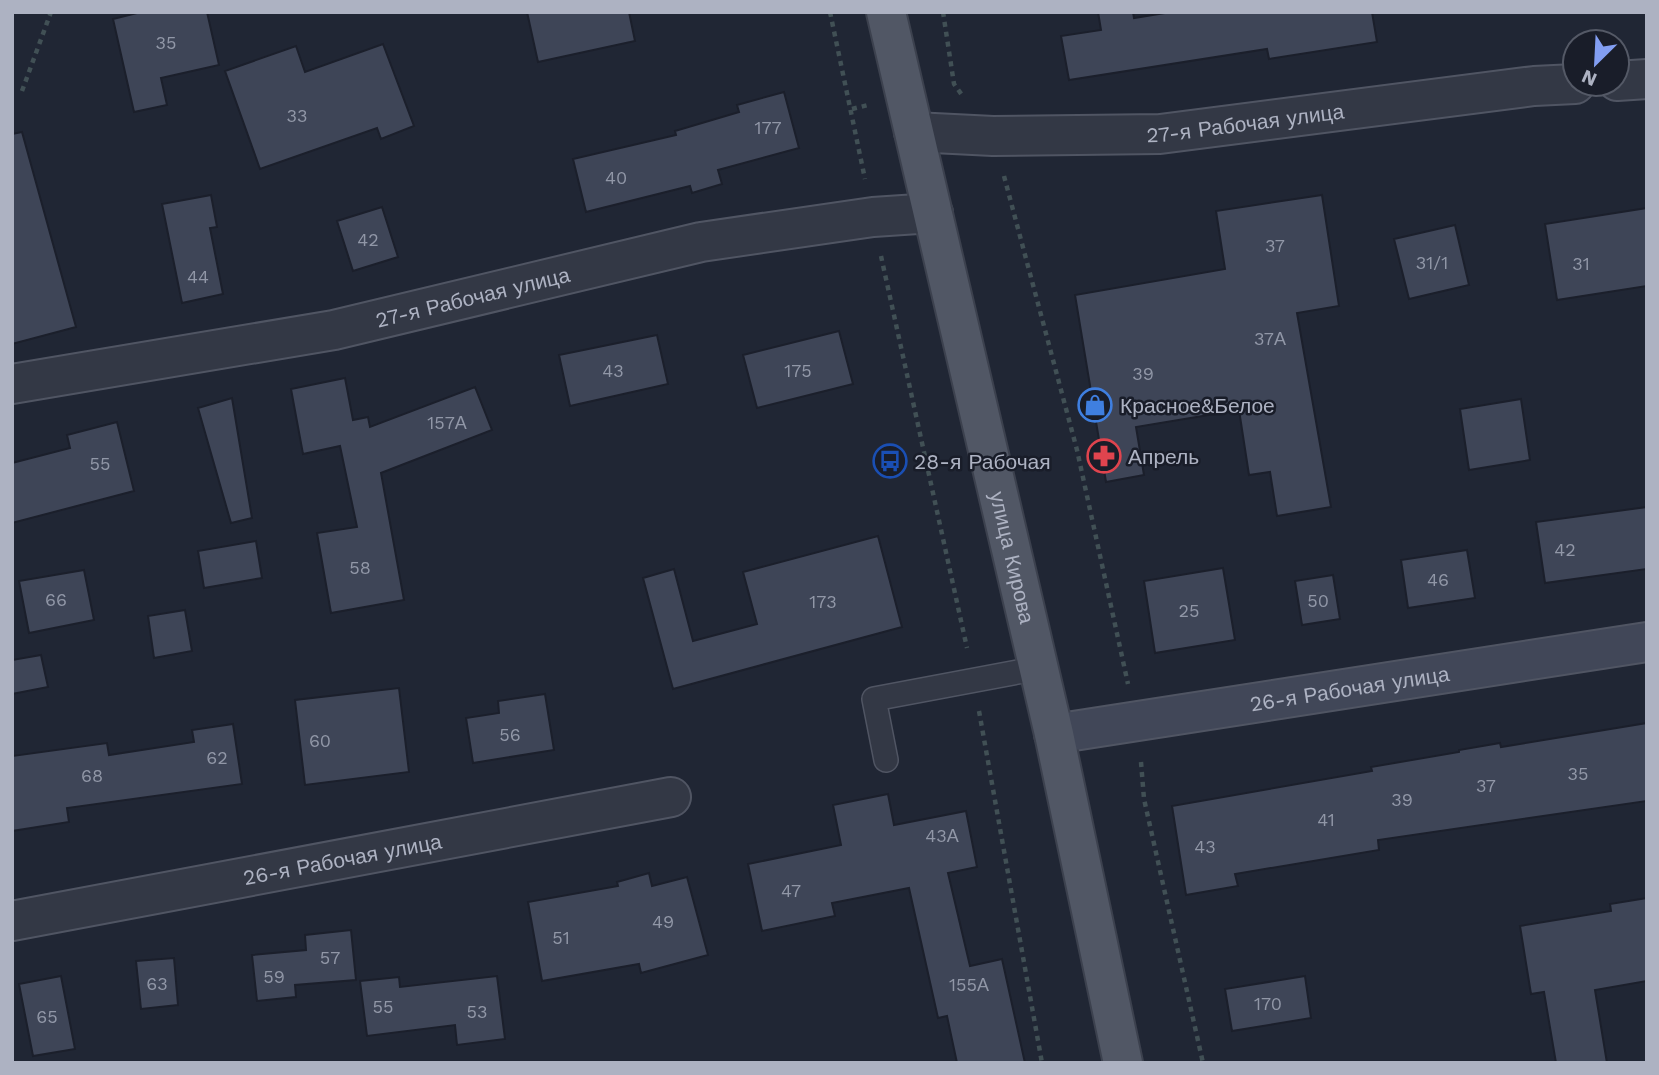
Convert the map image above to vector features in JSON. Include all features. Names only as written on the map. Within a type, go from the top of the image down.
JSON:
[{"type":"main road","name":"улица Кирова","points":[[886,12],[1054,734],[1124,1063]]},
{"type":"main road","name":"26-я Рабочая улица","points":[[1054,734],[1647,642]]},
{"type":"street","name":"27-я Рабочая улица","points":[[914,132],[993,136],[1160,134],[1561,85]]},
{"type":"street","name":"27-я Рабочая улица","points":[[12,384],[334,330],[701,242],[873,217],[933,214]]},
{"type":"street","name":"26-я Рабочая улица","points":[[12,921],[671,797]]},
{"type":"lane","points":[[886,760],[874,699],[1039,668]]},
{"type":"path","points":[[22,91],[51,12]]},
{"type":"path","points":[[830,12],[974,680],[1042,1063]]},
{"type":"path","points":[[943,12],[954,84],[993,136],[1077,450],[1137,721],[1144,799],[1203,1063]]},
{"type":"building","points":[[141,12],[207,12],[219,65],[161,78],[167,105],[134,112],[113,19]]},
{"type":"building","points":[[527,12],[629,12],[635,41],[538,62]]},
{"type":"building","points":[[1098,12],[1133,12],[1134,18],[1171,12],[1372,12],[1377,42],[1269,59],[1267,49],[1069,80],[1061,36],[1101,30]]},
{"type":"building","points":[[383,44],[414,126],[381,139],[377,128],[260,169],[225,71],[296,46],[305,72]]},
{"type":"building","points":[[784,92],[799,148],[718,170],[722,184],[692,193],[690,186],[586,212],[573,159],[676,135],[675,131],[739,112],[737,105]]},
{"type":"building","points":[[22,132],[76,327],[12,344],[12,134]]},
{"type":"building","points":[[211,195],[217,227],[210,228],[223,294],[182,303],[162,204]]},
{"type":"building","points":[[1322,195],[1339,306],[1297,313],[1331,507],[1277,516],[1270,472],[1249,475],[1239,410],[1136,427],[1144,475],[1106,482],[1075,295],[1225,269],[1216,211]]},
{"type":"building","points":[[382,207],[398,257],[353,271],[337,221]]},
{"type":"building","points":[[1647,208],[1647,286],[1557,300],[1545,224]]},
{"type":"building","points":[[1455,225],[1469,285],[1409,299],[1394,239]]},
{"type":"building","points":[[839,331],[853,384],[757,408],[743,355]]},
{"type":"building","points":[[657,335],[668,384],[570,406],[559,355]]},
{"type":"building","points":[[345,378],[353,420],[368,417],[370,427],[475,387],[492,430],[381,473],[404,600],[331,613],[317,533],[357,527],[340,446],[303,454],[291,389]]},
{"type":"building","points":[[232,398],[252,518],[231,523],[198,408]]},
{"type":"building","points":[[1521,399],[1530,460],[1469,470],[1460,409]]},
{"type":"building","points":[[117,422],[134,491],[12,523],[12,463],[70,448],[67,435]]},
{"type":"building","points":[[1647,507],[1647,569],[1545,583],[1536,522]]},
{"type":"building","points":[[878,536],[902,627],[673,689],[643,578],[674,569],[693,641],[757,624],[743,572]]},
{"type":"building","points":[[256,541],[262,578],[204,588],[198,551]]},
{"type":"building","points":[[1467,550],[1475,598],[1408,608],[1401,560]]},
{"type":"building","points":[[1223,568],[1235,640],[1155,653],[1144,581]]},
{"type":"building","points":[[84,570],[94,620],[29,633],[19,581]]},
{"type":"building","points":[[1333,575],[1340,619],[1302,625],[1295,581]]},
{"type":"building","points":[[185,610],[192,651],[154,658],[148,616]]},
{"type":"building","points":[[41,655],[48,687],[12,694],[12,660]]},
{"type":"building","points":[[399,688],[409,772],[305,785],[295,700]]},
{"type":"building","points":[[545,694],[554,750],[473,763],[466,718],[499,713],[498,701]]},
{"type":"building","points":[[1647,723],[1647,801],[1378,840],[1379,850],[1235,874],[1238,886],[1186,895],[1172,806],[1372,771],[1371,767],[1459,750],[1500,743],[1501,747]]},
{"type":"building","points":[[233,724],[242,784],[67,808],[69,822],[12,831],[12,756],[107,743],[109,755],[194,742],[192,730]]},
{"type":"building","points":[[888,794],[894,825],[966,811],[977,867],[948,873],[970,966],[1002,959],[1025,1063],[957,1063],[947,1016],[938,1018],[909,888],[832,903],[835,916],[762,931],[748,864],[841,845],[833,805]]},
{"type":"building","points":[[649,873],[652,886],[687,877],[708,955],[641,973],[639,964],[542,981],[528,902],[618,886],[617,882]]},
{"type":"building","points":[[1647,898],[1647,981],[1595,990],[1607,1063],[1556,1063],[1544,992],[1531,994],[1520,926],[1611,911],[1610,904]]},
{"type":"building","points":[[351,930],[356,980],[295,985],[296,997],[257,1001],[252,955],[306,950],[305,935]]},
{"type":"building","points":[[174,958],[178,1005],[141,1009],[136,961]]},
{"type":"building","points":[[61,976],[75,1049],[33,1056],[19,984]]},
{"type":"building","points":[[497,976],[505,1039],[457,1045],[455,1025],[367,1036],[360,981],[399,977],[400,987]]},
{"type":"building","points":[[1305,976],[1311,1018],[1232,1031],[1225,989]]},
{"type":"place","name":"Красное&Белое","points":[[1095,405]]},
{"type":"place","name":"Апрель","points":[[1104,456]]},
{"type":"place","name":"28-я Рабочая","points":[[890,461]]}]
